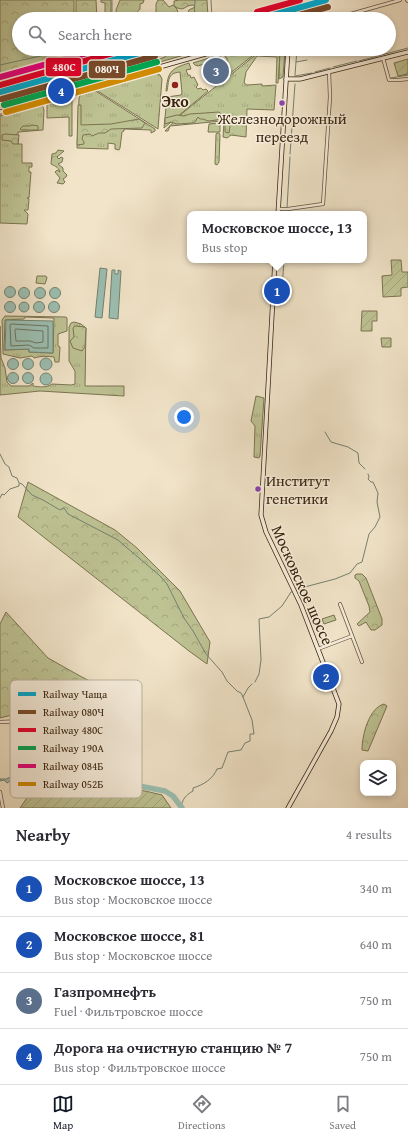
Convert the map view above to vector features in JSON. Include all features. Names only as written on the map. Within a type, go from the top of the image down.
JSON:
[{"type":"main road","points":[[290,12],[291,0]]},
{"type":"main road","points":[[396,55],[408,52]]},
{"type":"main road","points":[[0,112],[197,56]]},
{"type":"main road","points":[[278,209],[288,56]]},
{"type":"main road","points":[[286,79],[300,79],[391,56]]},
{"type":"main road","name":"Московское шоссе","points":[[275,263],[260,515],[264,527],[296,593],[339,704],[331,731],[288,808]]},
{"type":"street","points":[[358,12],[400,0]]},
{"type":"street","points":[[383,58],[389,80],[408,78]]},
{"type":"street","points":[[278,209],[288,210],[323,204],[330,96],[329,72]]},
{"type":"street","points":[[340,604],[362,662]]},
{"type":"street","points":[[318,648],[352,636]]},
{"type":"street","points":[[0,722],[10,722]]},
{"type":"street","points":[[0,792],[3,808]]},
{"type":"green space","points":[[0,0],[74,0],[74,12],[12,12],[12,56],[74,56],[73,64],[0,82]]},
{"type":"green space","points":[[76,0],[96,0],[97,12],[76,12]]},
{"type":"green space","points":[[101,0],[111,0],[111,12],[105,12],[105,3],[101,2]]},
{"type":"green space","points":[[120,0],[144,0],[143,3],[140,4],[140,9],[137,12],[116,12]]},
{"type":"green space","points":[[158,0],[163,0],[169,7],[173,5],[178,12],[156,12],[156,4]]},
{"type":"green space","points":[[179,0],[207,0],[208,12],[188,12],[195,7],[193,5],[182,9],[174,6],[174,1]]},
{"type":"green space","points":[[135,56],[156,56],[18,96],[87,77],[86,83],[63,88],[0,107],[0,94]]},
{"type":"green space","points":[[181,56],[87,83],[89,76],[97,76],[106,72],[120,71],[124,68],[135,66],[139,63],[165,57]]},
{"type":"green space","points":[[216,56],[221,56],[219,59],[198,66],[193,63]]},
{"type":"green space","points":[[252,56],[219,82],[224,73],[228,73],[227,66],[224,66],[224,63],[227,63],[227,58],[225,57]]},
{"type":"green space","points":[[254,56],[257,56],[246,72],[244,83],[247,85],[262,84],[262,86],[276,85],[274,110],[247,109],[246,137],[231,135],[227,138],[223,137],[224,122],[222,121],[170,126],[168,131],[165,131],[180,115]]},
{"type":"green space","points":[[257,56],[280,56],[278,83],[276,83],[277,57]]},
{"type":"green space","points":[[280,56],[285,56],[283,77],[279,79]]},
{"type":"green space","points":[[408,59],[408,74],[398,76],[394,63]]},
{"type":"green space","points":[[189,63],[191,69],[186,70],[191,78],[194,77],[198,85],[196,87],[203,90],[206,89],[208,91],[164,128],[167,97],[181,95],[182,93],[180,72],[173,74],[169,78],[166,91],[169,75],[174,69]]},
{"type":"green space","points":[[156,73],[160,75],[162,79],[158,129],[96,90]]},
{"type":"green space","points":[[94,90],[155,129],[155,131],[151,133],[151,130],[124,129],[122,132],[119,150],[115,149],[115,144],[108,143],[108,149],[77,148],[79,98],[81,94]]},
{"type":"green space","points":[[72,96],[72,136],[69,136],[69,117],[47,118],[47,104]]},
{"type":"green space","points":[[42,104],[44,110],[43,130],[18,132],[18,144],[22,144],[22,163],[32,163],[32,167],[29,167],[29,172],[31,172],[29,198],[27,198],[29,199],[28,210],[24,210],[28,214],[27,224],[0,223],[0,116]]},
{"type":"green space","points":[[78,105],[81,105],[81,125],[111,124],[139,119],[145,123],[142,128],[111,129],[105,133],[99,133],[92,136],[90,134],[83,135],[82,139],[84,144],[77,145]]},
{"type":"green space","points":[[219,112],[221,114],[217,120],[208,121],[198,117],[193,123],[177,124],[171,122],[165,124],[165,118],[177,115],[184,116],[190,114]]},
{"type":"green space","points":[[229,116],[231,118],[229,133],[225,132],[225,122],[222,118]]},
{"type":"green space","points":[[218,123],[220,125],[220,132],[208,132],[209,124]]},
{"type":"green space","points":[[23,126],[38,126],[38,130],[20,129]]},
{"type":"green space","points":[[217,133],[220,135],[219,162],[217,165],[215,164]]},
{"type":"green space","points":[[2,135],[19,135],[18,144],[13,144],[11,141],[2,140]]},
{"type":"green space","points":[[58,150],[64,151],[57,157],[59,159],[61,157],[63,158],[62,162],[58,164],[63,168],[63,171],[67,175],[63,179],[65,182],[63,184],[57,183],[60,178],[55,172],[57,170],[60,172],[57,167],[51,164],[52,154],[56,153]]},
{"type":"green space","points":[[391,260],[401,260],[402,272],[408,272],[408,287],[401,288],[401,296],[383,297],[382,276],[392,275]]},
{"type":"green space","points":[[37,276],[46,276],[47,278],[45,284],[36,283]]},
{"type":"green space","points":[[362,311],[377,311],[377,321],[372,321],[372,331],[361,331]]},
{"type":"green space","points":[[5,316],[66,317],[67,331],[58,334],[58,346],[60,347],[59,362],[55,362],[54,357],[44,356],[34,358],[32,356],[20,358],[3,354],[2,320]],"holes":[[[25,317],[54,318],[53,353],[29,352],[29,349],[4,350],[5,320],[24,319]]]},
{"type":"green space","points":[[74,322],[81,324],[86,328],[85,386],[124,386],[124,396],[40,391],[0,395],[0,326],[1,358],[5,368],[7,382],[11,386],[29,386],[33,383],[33,386],[43,387],[52,384],[75,384],[75,371],[69,361],[69,327],[71,323]]},
{"type":"green space","points":[[75,326],[86,328],[85,347],[82,351],[73,348],[70,341],[74,337],[73,328]]},
{"type":"green space","points":[[381,338],[391,338],[391,347],[382,347]]},
{"type":"green space","points":[[256,396],[264,398],[259,458],[254,457],[255,426],[251,421]]},
{"type":"green space","points":[[28,482],[115,530],[137,548],[180,591],[210,642],[207,664],[18,517]]},
{"type":"green space","points":[[362,574],[366,578],[382,619],[382,625],[375,630],[371,630],[366,622],[359,626],[357,624],[370,612],[359,581],[355,578],[355,575]]},
{"type":"green space","points":[[6,612],[48,658],[88,680],[10,680],[10,716],[0,718],[0,624]]},
{"type":"green space","points":[[334,615],[336,620],[324,624],[322,619]]},
{"type":"green space","points":[[384,704],[387,706],[368,751],[362,750],[363,737],[370,716]]},
{"type":"green space","points":[[142,791],[162,795],[171,808],[20,808],[27,798],[142,798]]},
{"type":"water","points":[[100,268],[107,269],[102,318],[95,317]]},
{"type":"water","points":[[112,270],[115,270],[115,274],[118,274],[118,270],[121,271],[118,319],[109,318]]},
{"type":"water","points":[[8,287],[12,287],[14,288],[14,296],[8,297],[5,294],[5,290]]},
{"type":"water","points":[[40,287],[44,289],[46,293],[44,297],[40,299],[36,297],[34,293],[36,289]]},
{"type":"water","points":[[22,288],[26,288],[28,289],[28,297],[22,298],[19,295],[19,291]]},
{"type":"water","points":[[53,288],[57,288],[59,289],[59,297],[53,298],[50,295],[50,291]]},
{"type":"water","points":[[39,301],[43,303],[45,307],[43,311],[39,313],[35,311],[33,307],[35,303]]},
{"type":"water","points":[[8,302],[12,302],[14,303],[14,311],[8,312],[5,309],[5,305]]},
{"type":"water","points":[[22,302],[26,302],[28,303],[28,311],[22,312],[19,309],[19,305]]},
{"type":"water","points":[[52,302],[56,302],[58,303],[58,311],[52,312],[49,309],[49,305]]},
{"type":"water","points":[[6,320],[53,321],[53,353],[29,352],[29,349],[5,350]]},
{"type":"water","points":[[48,358],[51,359],[51,369],[44,370],[41,369],[40,362],[41,359]]},
{"type":"water","points":[[11,359],[15,359],[17,360],[17,368],[11,369],[8,366],[8,362]]},
{"type":"water","points":[[26,359],[30,359],[32,360],[32,368],[26,369],[23,366],[23,362]]},
{"type":"water","points":[[11,373],[15,373],[17,374],[17,382],[11,383],[8,380],[8,376]]},
{"type":"water","points":[[26,373],[30,373],[32,374],[32,382],[26,383],[23,380],[23,376]]},
{"type":"water","points":[[48,373],[51,374],[51,384],[44,385],[41,384],[40,377],[41,374]]},
{"type":"water","points":[[10,777],[10,781],[7,783],[4,780],[0,781],[0,779]]},
{"type":"waterway","points":[[112,0],[112,12]]},
{"type":"waterway","points":[[194,12],[195,0]]},
{"type":"waterway","points":[[211,0],[212,12]]},
{"type":"waterway","points":[[298,0],[299,4]]},
{"type":"waterway","points":[[260,12],[281,6]]},
{"type":"waterway","points":[[300,8],[301,12]]},
{"type":"waterway","points":[[396,51],[408,48]]},
{"type":"waterway","points":[[0,65],[40,56]]},
{"type":"waterway","points":[[0,102],[159,56]]},
{"type":"waterway","points":[[295,75],[296,56]]},
{"type":"waterway","points":[[359,61],[378,56]]},
{"type":"waterway","points":[[296,62],[307,60]]},
{"type":"waterway","points":[[333,67],[357,61]]},
{"type":"waterway","points":[[315,72],[330,68]]},
{"type":"waterway","points":[[295,76],[312,73]]},
{"type":"waterway","points":[[391,78],[408,75]]},
{"type":"waterway","points":[[290,154],[295,84]]},
{"type":"waterway","points":[[287,208],[290,157]]},
{"type":"waterway","points":[[282,289],[284,263]]},
{"type":"waterway","points":[[325,432],[331,442],[348,447],[358,453],[359,463],[365,469]]},
{"type":"waterway","points":[[0,454],[5,464],[9,467],[12,476],[17,478],[19,483],[22,484],[32,495],[60,510],[64,508],[68,514],[118,540],[160,576],[167,584],[184,618],[206,654],[222,672],[227,681],[241,693],[252,720],[254,734],[250,734],[250,741],[245,743],[241,750],[228,752],[222,768],[217,769],[213,776],[207,781],[193,788],[193,791],[183,800],[181,808]]},
{"type":"waterway","points":[[255,682],[259,674],[261,660],[259,619],[269,617],[282,606],[291,592],[350,573],[357,564],[362,562],[369,534],[375,527],[380,517],[377,502],[378,493],[373,482],[368,479],[368,474]]},
{"type":"waterway","points":[[0,498],[2,494],[4,495],[10,489],[19,486],[19,484]]},
{"type":"waterway","points":[[243,697],[252,684]]},
{"type":"waterway","points":[[142,787],[165,791],[173,796],[182,808]]},
{"type":"rail line","name":"480С","points":[[257,12],[300,0]]},
{"type":"rail line","name":"Чаща","points":[[284,12],[326,0]]},
{"type":"rail line","name":"080Ч","points":[[310,12],[328,7]]},
{"type":"rail line","name":"084Б","points":[[0,77],[76,56]]},
{"type":"rail line","name":"480С","points":[[0,85],[102,56]]},
{"type":"rail line","name":"Чаща","points":[[0,92],[128,56]]},
{"type":"rail line","name":"080Ч","points":[[2,99],[155,56]]},
{"type":"rail line","name":"190А","points":[[4,105],[157,62]]},
{"type":"rail line","name":"052Б","points":[[6,112],[159,69]]},
{"type":"place","name":"Газпромнефть","points":[[216,71]]},
{"type":"place","name":"Эко","points":[[175,85]]},
{"type":"place","name":"Дорога на очистную станцию № 7","points":[[61,91]]},
{"type":"place","name":"Железнодорожный переезд","points":[[282,103]]},
{"type":"place","name":"Московское шоссе, 13","points":[[277,291]]},
{"type":"place","name":"Институт генетики","points":[[258,489]]},
{"type":"place","name":"Московское шоссе, 81","points":[[326,677]]}]
